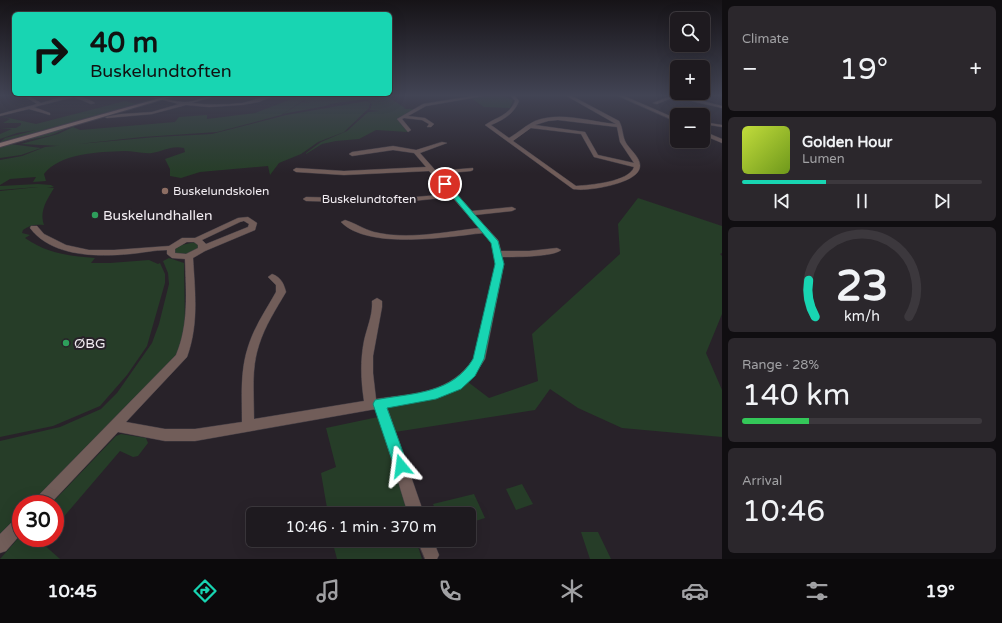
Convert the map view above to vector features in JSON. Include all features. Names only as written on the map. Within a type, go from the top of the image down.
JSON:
[{"type":"street","points":[[0,145],[83,121]]},
{"type":"street","points":[[400,121],[408,130]]},
{"type":"street","points":[[429,121],[432,124],[430,126]]},
{"type":"street","points":[[495,121],[487,125],[575,188],[618,181],[635,172],[637,166],[636,161],[622,139],[622,129],[615,121]]},
{"type":"street","points":[[509,141],[531,126],[543,121]]},
{"type":"street","points":[[568,121],[620,126]]},
{"type":"street","points":[[710,124],[722,126]]},
{"type":"street","points":[[531,126],[583,133],[596,156],[637,166]]},
{"type":"street","points":[[710,136],[722,141]]},
{"type":"street","points":[[352,154],[393,148],[416,152],[444,143]]},
{"type":"street","points":[[116,426],[165,435],[195,434],[436,394],[456,385],[470,373],[479,359],[500,264],[499,254],[495,242],[416,152]]},
{"type":"street","name":"Buskelundtoften","points":[[296,170],[344,173],[471,169]]},
{"type":"street","name":"Buskelundtoften","points":[[306,199],[393,201],[455,195]]},
{"type":"street","points":[[471,213],[512,209]]},
{"type":"street","points":[[34,228],[43,239],[57,246],[123,253],[171,248],[185,240],[196,240],[238,220],[245,220],[253,223],[252,228],[189,256],[174,256],[171,254],[171,248]]},
{"type":"street","name":"Buskelundtoften","points":[[345,222],[353,229],[368,233],[399,236],[424,236],[485,230]]},
{"type":"street","points":[[196,240],[202,244],[202,249]]},
{"type":"street","points":[[499,254],[529,254],[557,250]]},
{"type":"street","points":[[49,495],[172,369],[181,357],[188,343],[191,328],[189,256]]},
{"type":"street","points":[[248,425],[248,373],[251,353],[255,341],[281,292],[280,284],[272,277]]},
{"type":"street","points":[[376,302],[378,313],[370,340],[367,360],[368,385],[413,507]]},
{"type":"street","points":[[0,544],[12,532]]},
{"type":"green space","points":[[6,121],[23,121],[36,124],[47,121],[75,121],[0,142],[5,138],[36,130],[17,133],[0,139],[0,134],[12,129],[0,128],[16,128],[21,125],[21,123],[3,123]]},
{"type":"green space","points":[[258,121],[217,132],[142,137],[60,146],[21,144],[58,134],[73,127],[80,130],[175,122]]},
{"type":"green space","points":[[262,121],[355,121],[344,132],[318,142],[301,154],[279,163],[270,175],[268,166],[200,172],[181,178],[170,176],[170,169],[165,159],[185,152],[184,148],[175,147],[152,153],[124,151],[81,155],[60,162],[51,167],[44,174],[46,181],[33,182],[36,177],[10,179],[0,185],[0,160],[22,156],[45,147],[156,137],[212,134]]},
{"type":"green space","points":[[358,121],[399,121],[408,132],[376,130],[359,139],[322,144],[306,154],[321,142],[347,131]]},
{"type":"green space","points":[[65,127],[66,128],[60,132],[10,144],[41,148],[21,155],[0,158],[0,147]]},
{"type":"green space","name":"ØBG","points":[[38,184],[51,185],[54,187],[47,188],[54,188],[46,201],[43,210],[42,215],[44,225],[33,225],[25,228],[22,233],[30,235],[25,238],[41,247],[58,253],[95,258],[91,263],[149,260],[158,264],[160,263],[165,274],[165,283],[147,346],[127,375],[100,406],[53,426],[0,437],[0,191],[38,187],[0,190],[0,186]]},
{"type":"green space","points":[[638,198],[722,226],[722,253],[720,254],[722,256],[722,314],[706,353],[722,390],[722,437],[622,428],[578,408],[550,389],[535,410],[395,432],[384,407],[437,396],[468,382],[489,398],[538,381],[532,334],[620,254],[618,224]]},
{"type":"green space","points":[[195,242],[198,243],[200,247],[191,253],[176,254],[173,252],[177,246]]},
{"type":"green space","points":[[169,258],[184,263],[185,328],[178,353],[168,365],[39,495],[12,495],[12,522],[0,534],[0,441],[60,427],[101,409],[117,393],[152,343],[159,324],[169,284],[168,273],[163,261]]},
{"type":"green space","points":[[378,417],[389,445],[407,507],[327,507],[321,473],[336,467],[326,428]]},
{"type":"green space","points":[[121,434],[146,438],[148,443],[138,456],[133,457],[120,451],[64,516],[64,495],[60,495],[116,436]]},
{"type":"green space","points":[[522,484],[533,504],[516,510],[506,489]]},
{"type":"green space","points":[[474,494],[485,518],[476,521],[476,507],[434,507],[433,504]]},
{"type":"green space","points":[[581,532],[598,532],[611,559],[590,559]]},
{"type":"green space","points":[[12,545],[12,547],[46,547],[60,559],[0,559]]},
{"type":"green space","points":[[334,547],[418,547],[422,559],[337,559]]},
{"type":"place","name":"Buskelundskolen","points":[[165,191]]},
{"type":"place","name":"Buskelundhallen","points":[[95,215]]},
{"type":"place","name":"ØBG","points":[[66,343]]},
{"type":"route","points":[[401,466],[380,404],[436,394],[456,385],[470,373],[479,359],[492,291],[500,264],[499,254],[495,242],[445,184]]}]
